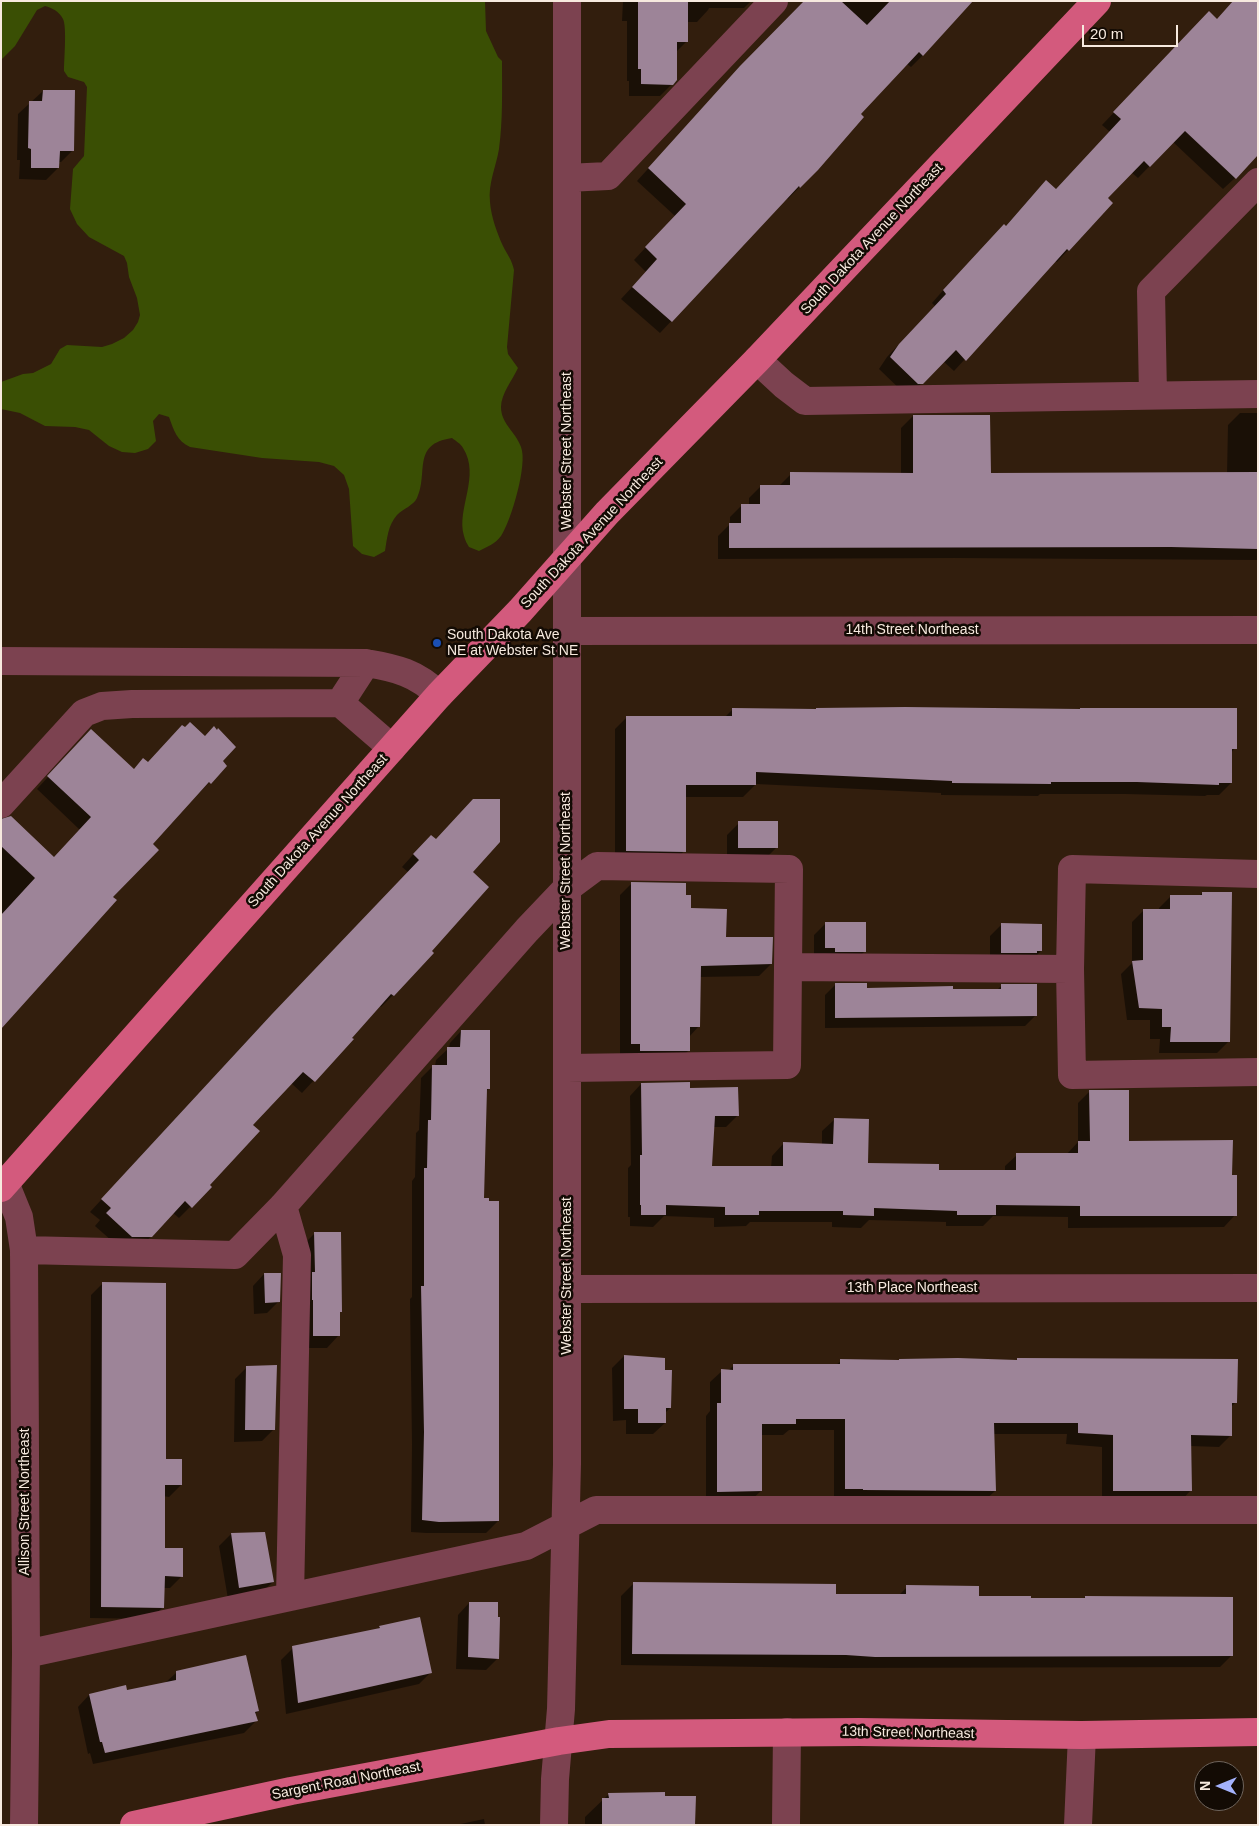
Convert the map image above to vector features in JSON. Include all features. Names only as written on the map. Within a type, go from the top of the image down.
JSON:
[{"type":"main road","name":"South Dakota Avenue Northeast","points":[[4,1185],[439,695],[567,560],[607,513],[757,360],[1097,1]]},
{"type":"main road","name":"13th Street Northeast","points":[[559,1741],[609,1734],[787,1732],[1082,1735],[1258,1732]]},
{"type":"main road","name":"Sargent Road Northeast","points":[[134,1825],[291,1791],[559,1741]]},
{"type":"street","name":"Webster Street Northeast","points":[[554,1825],[562,1693],[567,1464],[567,1]]},
{"type":"street","points":[[567,178],[608,176],[774,1]]},
{"type":"street","points":[[1153,395],[1151,291],[1258,182]]},
{"type":"street","points":[[757,360],[805,401],[1258,394]]},
{"type":"street","name":"14th Street Northeast","points":[[567,630],[1258,630]]},
{"type":"street","points":[[1,661],[366,663],[396,668],[413,675],[428,684],[439,695]]},
{"type":"street","points":[[340,703],[366,663]]},
{"type":"street","points":[[1,804],[84,713],[102,706],[132,704],[340,703],[392,748]]},
{"type":"street","points":[[24,1250],[235,1256],[283,1206],[527,930],[566,889],[597,866],[789,869],[787,1065],[567,1068]]},
{"type":"street","points":[[1258,874],[1072,869],[1070,970],[1072,1074],[1258,1072]]},
{"type":"street","points":[[788,967],[1070,970]]},
{"type":"street","name":"Allison Street Northeast","points":[[4,1185],[19,1217],[24,1250],[26,1654],[24,1825]]},
{"type":"street","points":[[283,1206],[296,1256],[290,1597]]},
{"type":"street","name":"13th Place Northeast","points":[[567,1289],[1258,1288]]},
{"type":"street","points":[[26,1654],[526,1546],[596,1510],[1258,1510]]},
{"type":"street","points":[[784,1824],[787,1732]]},
{"type":"street","points":[[1078,1825],[1082,1735]]},
{"type":"green space","points":[[1,1],[485,1],[486,31],[498,57],[502,61],[500,138],[498,156],[491,182],[490,202],[497,230],[514,270],[507,347],[508,354],[518,368],[505,392],[501,407],[503,418],[519,442],[523,455],[514,506],[505,529],[496,541],[479,551],[469,547],[465,540],[462,526],[470,470],[463,448],[452,438],[439,441],[431,446],[426,453],[417,498],[394,519],[388,532],[385,551],[374,557],[362,554],[353,546],[349,489],[344,475],[334,466],[319,462],[262,458],[190,447],[179,439],[169,417],[159,414],[153,421],[156,441],[148,449],[135,453],[122,452],[109,446],[89,430],[75,427],[45,426],[20,413],[1,409],[1,382],[23,374],[33,373],[51,364],[60,349],[67,345],[102,347],[112,344],[124,338],[133,330],[140,315],[137,298],[124,256],[89,237],[77,224],[70,209],[73,169],[84,156],[87,87],[84,82],[68,77],[64,71],[65,36],[63,19],[57,12],[48,7],[45,6],[37,10],[15,46],[1,60]]},
{"type":"building","points":[[638,1],[688,1],[688,42],[677,42],[677,80],[673,85],[641,84],[641,69],[638,69]]},
{"type":"building","points":[[804,1],[841,1],[867,25],[890,1],[973,1],[923,56],[919,52],[861,114],[864,117],[818,170],[800,188],[799,186],[672,322],[632,287],[657,259],[645,247],[686,204],[648,168],[740,66]]},
{"type":"building","points":[[1233,1],[1258,1],[1258,155],[1236,179],[1185,131],[1150,167],[1144,161],[1108,198],[1113,203],[1069,251],[1067,249],[966,361],[956,350],[923,384],[918,384],[890,357],[899,344],[946,294],[943,290],[1004,224],[1006,226],[1046,180],[1056,189],[1121,119],[1113,112],[1209,11],[1217,19]]},
{"type":"building","points":[[43,90],[75,90],[74,151],[60,151],[59,168],[31,168],[31,149],[28,148],[29,101],[42,101]]},
{"type":"building","points":[[913,415],[990,415],[991,473],[1258,472],[1258,549],[1171,547],[729,548],[729,523],[741,523],[741,504],[760,504],[760,485],[790,485],[790,472],[913,473]]},
{"type":"building","points":[[732,708],[1237,708],[1237,749],[1232,749],[1232,783],[1219,783],[1219,785],[1137,782],[1051,782],[1051,784],[952,783],[952,781],[756,772],[756,785],[686,785],[686,852],[626,851],[626,716],[732,716]]},
{"type":"building","points":[[190,722],[205,736],[214,726],[217,730],[218,728],[236,747],[223,761],[227,766],[211,784],[209,782],[153,844],[159,850],[113,897],[117,900],[1,1029],[1,915],[35,878],[1,846],[1,819],[11,816],[54,857],[91,817],[47,776],[91,729],[134,769],[143,758],[148,762],[182,725],[185,727]]},
{"type":"building","points":[[473,799],[500,799],[500,842],[473,872],[489,887],[432,951],[434,953],[394,996],[391,994],[315,1082],[303,1072],[253,1125],[260,1131],[210,1185],[212,1187],[192,1208],[185,1201],[152,1237],[132,1237],[106,1213],[111,1208],[101,1199],[272,1014],[419,860],[413,854],[431,835],[436,839]]},
{"type":"building","points":[[738,821],[778,821],[778,848],[738,848]]},
{"type":"building","points":[[631,882],[686,883],[686,895],[691,895],[691,908],[727,909],[726,937],[773,937],[772,964],[701,966],[700,1027],[690,1027],[690,1051],[640,1051],[640,1044],[631,1044]]},
{"type":"building","points":[[1202,892],[1232,892],[1230,1042],[1170,1042],[1171,1027],[1162,1027],[1162,1009],[1139,1008],[1132,961],[1143,960],[1143,909],[1170,909],[1170,895],[1202,895]]},
{"type":"building","points":[[825,922],[866,922],[866,952],[835,952],[835,948],[825,948]]},
{"type":"building","points":[[1001,923],[1042,924],[1042,951],[1037,951],[1037,953],[1001,953]]},
{"type":"building","points":[[835,983],[867,983],[867,988],[953,986],[953,989],[1001,989],[1001,984],[1037,984],[1037,1016],[835,1018]]},
{"type":"building","points":[[461,1030],[490,1030],[490,1089],[487,1089],[484,1198],[489,1198],[489,1201],[499,1201],[499,1521],[439,1522],[422,1520],[424,1432],[421,1286],[424,1286],[424,1168],[427,1168],[428,1120],[431,1120],[432,1065],[447,1065],[447,1047],[460,1047]]},
{"type":"building","points":[[690,1082],[690,1088],[738,1087],[739,1116],[715,1116],[712,1166],[783,1166],[783,1142],[833,1144],[834,1118],[869,1119],[868,1163],[939,1164],[939,1170],[1016,1170],[1016,1153],[1078,1153],[1078,1141],[1090,1141],[1089,1090],[1129,1090],[1129,1141],[1233,1140],[1232,1175],[1237,1175],[1237,1216],[1080,1216],[1080,1206],[996,1205],[996,1215],[957,1215],[957,1211],[874,1208],[874,1216],[843,1215],[843,1211],[759,1211],[759,1215],[725,1215],[725,1207],[666,1205],[666,1215],[641,1215],[641,1083]]},
{"type":"building","points":[[314,1232],[341,1232],[342,1312],[340,1312],[340,1336],[313,1336],[312,1272],[315,1272]]},
{"type":"building","points":[[264,1273],[281,1273],[280,1302],[265,1303]]},
{"type":"building","points":[[102,1282],[166,1283],[166,1459],[182,1459],[182,1485],[165,1485],[165,1548],[183,1548],[183,1577],[165,1576],[164,1608],[101,1607]]},
{"type":"building","points":[[624,1355],[665,1358],[665,1370],[672,1370],[671,1408],[666,1408],[666,1423],[638,1423],[638,1409],[624,1409]]},
{"type":"building","points":[[958,1358],[1017,1360],[1017,1358],[1238,1359],[1237,1403],[1232,1403],[1232,1436],[1191,1435],[1192,1491],[1113,1491],[1113,1435],[1078,1433],[1078,1423],[994,1423],[996,1491],[863,1490],[845,1489],[845,1419],[796,1419],[796,1424],[762,1424],[762,1491],[717,1492],[717,1403],[721,1403],[721,1369],[733,1370],[733,1364],[840,1364],[840,1359]]},
{"type":"building","points":[[277,1365],[275,1430],[245,1430],[246,1366]]},
{"type":"building","points":[[265,1532],[274,1582],[239,1588],[231,1533]]},
{"type":"building","points":[[633,1582],[836,1584],[836,1594],[906,1594],[906,1585],[979,1586],[979,1596],[1031,1596],[1031,1598],[1085,1598],[1085,1596],[1233,1597],[1233,1656],[875,1657],[846,1655],[632,1654]]},
{"type":"building","points":[[469,1602],[498,1602],[498,1617],[500,1617],[499,1659],[468,1657]]},
{"type":"building","points":[[420,1617],[432,1673],[298,1703],[292,1646],[380,1628],[379,1626]]},
{"type":"building","points":[[246,1655],[259,1711],[255,1712],[258,1721],[105,1753],[102,1742],[100,1742],[89,1694],[126,1685],[127,1690],[176,1680],[176,1671]]},
{"type":"building","points":[[665,1792],[665,1796],[696,1796],[695,1825],[602,1825],[602,1798],[609,1798],[608,1793]]},
{"type":"place","name":"South Dakota Ave NE at Webster St NE","points":[[437,643]]}]
